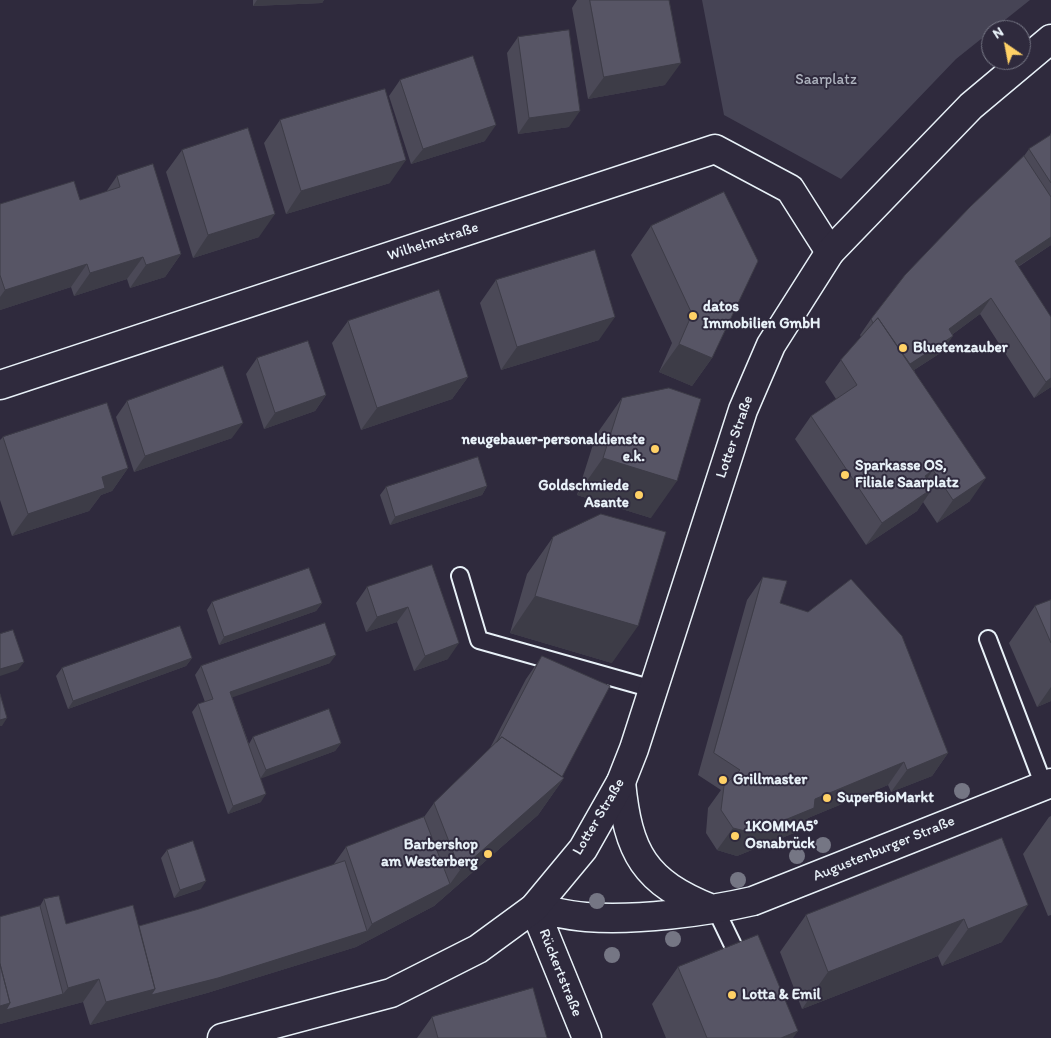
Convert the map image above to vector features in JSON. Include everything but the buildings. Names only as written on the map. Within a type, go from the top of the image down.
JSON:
[{"type":"street","name":"Lotter Straße","points":[[222,1038],[391,993],[478,949],[534,908],[583,849],[622,782],[743,410],[771,345],[830,252],[971,106],[1051,38]]},
{"type":"street","name":"Wilhelmstraße","points":[[0,385],[715,149],[790,189],[830,252]]},
{"type":"street","points":[[622,782],[625,815],[633,842],[645,865],[662,884],[685,898],[716,910]]},
{"type":"street","name":"Augustenburger Straße","points":[[534,908],[586,917],[716,910],[753,901],[1047,784]]},
{"type":"street","name":"Rückertstraße","points":[[534,908],[586,1038]]},
{"type":"lane","points":[[460,576],[479,640],[653,689]]},
{"type":"lane","points":[[988,639],[1047,784]]},
{"type":"lane","points":[[716,910],[746,975]]},
{"type":"green space","name":"Saarplatz","points":[[702,0],[1030,0],[1005,20],[981,20],[981,39],[956,59],[841,179],[724,115]]},
{"type":"place","name":"datos Immobilien GmbH","points":[[693,316]]},
{"type":"place","name":"Bluetenzauber","points":[[903,348]]},
{"type":"place","name":"neugebauer-personaldienste e.k.","points":[[655,449]]},
{"type":"place","name":"Sparkasse OS, Filiale Saarplatz","points":[[845,475]]},
{"type":"place","name":"Goldschmiede Asante","points":[[639,495]]},
{"type":"place","name":"Grillmaster","points":[[723,780]]},
{"type":"place","name":"SuperBioMarkt","points":[[827,798]]},
{"type":"place","name":"1KOMMA5° Osnabrück","points":[[735,836]]},
{"type":"place","name":"Barbershop am Westerberg","points":[[488,854]]},
{"type":"place","name":"Lotta & Emil","points":[[732,995]]}]
